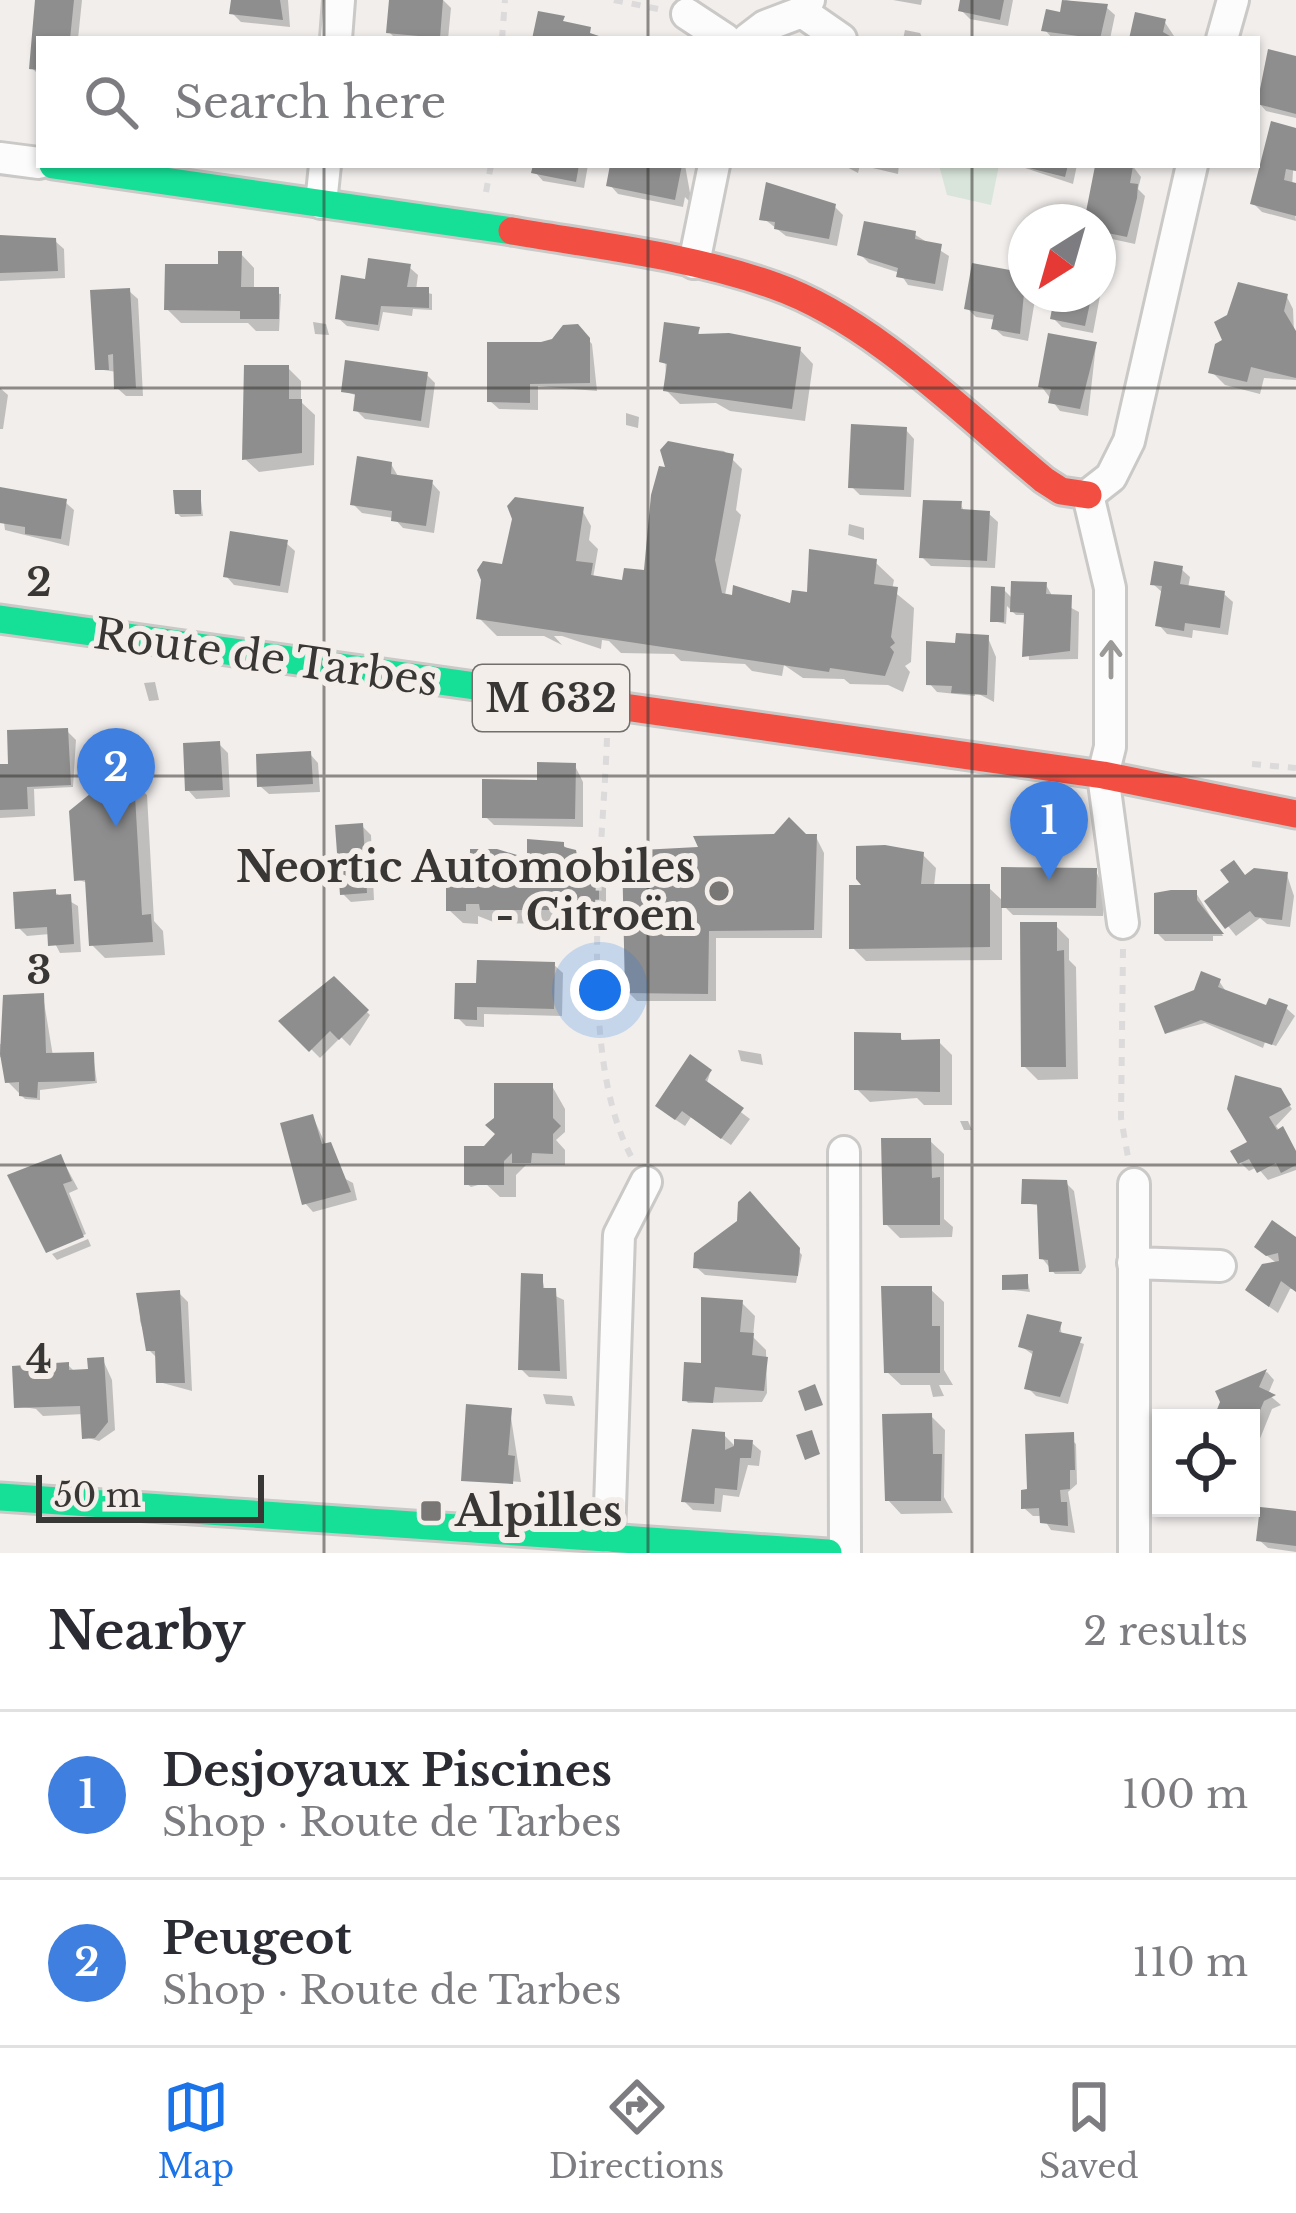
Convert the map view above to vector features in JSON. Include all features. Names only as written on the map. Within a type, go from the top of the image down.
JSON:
[{"type":"street","points":[[336,36],[339,0]]},
{"type":"street","points":[[1223,36],[1233,0]]},
{"type":"street","points":[[752,36],[805,6],[839,36]]},
{"type":"street","points":[[687,14],[720,36]]},
{"type":"street","points":[[0,158],[36,163]]},
{"type":"street","points":[[73,168],[694,263],[779,287],[848,324],[911,368],[1044,480],[1061,491],[1088,495],[1112,477],[1129,441],[1191,168]]},
{"type":"street","points":[[321,203],[325,168]]},
{"type":"street","points":[[694,263],[713,168]]},
{"type":"street","points":[[1088,495],[1110,588],[1110,747],[1103,775],[1124,923]]},
{"type":"street","name":"Route de Tarbes","points":[[0,619],[1103,775],[1296,814]]},
{"type":"street","name":"Route de Tarbes","points":[[1103,775],[1296,789]]},
{"type":"street","points":[[844,1152],[845,1553]]},
{"type":"street","points":[[590,1542],[619,1235],[646,1182]]},
{"type":"street","points":[[1134,1184],[1134,1553]]},
{"type":"street","points":[[1133,1263],[1220,1266]]},
{"type":"street","points":[[0,1497],[590,1542],[828,1553]]},
{"type":"path","points":[[502,36],[505,0]]},
{"type":"path","points":[[614,0],[687,14]]},
{"type":"path","points":[[608,706],[598,1020],[622,1140],[646,1182]]},
{"type":"path","points":[[1124,923],[1121,1118],[1134,1184]]},
{"type":"shaded area","points":[[940,168],[998,168],[991,205],[947,195]]},
{"type":"building","points":[[35,0],[74,0],[70,36],[36,36],[36,70],[29,69]]},
{"type":"building","points":[[231,0],[280,0],[283,20],[229,14]]},
{"type":"building","points":[[389,0],[443,0],[440,36],[386,33]]},
{"type":"building","points":[[960,0],[1004,0],[1000,20],[958,11]]},
{"type":"building","points":[[1062,0],[1108,4],[1101,36],[1041,31],[1046,9],[1060,12]]},
{"type":"building","points":[[538,11],[565,16],[563,21],[591,27],[590,33],[599,36],[533,36]]},
{"type":"building","points":[[1135,12],[1166,19],[1163,32],[1170,36],[1130,36]]},
{"type":"building","points":[[1268,49],[1296,56],[1296,114],[1260,105]]},
{"type":"building","points":[[1271,121],[1296,128],[1296,171],[1286,169],[1284,180],[1296,183],[1296,216],[1250,204]]},
{"type":"building","points":[[532,168],[578,168],[576,182],[531,173]]},
{"type":"building","points":[[609,168],[681,168],[675,200],[606,186]]},
{"type":"building","points":[[1029,168],[1067,168],[1065,177]]},
{"type":"building","points":[[1095,168],[1133,168],[1130,183],[1138,184],[1137,198],[1127,237],[1116,235],[1116,204],[1088,204]]},
{"type":"building","points":[[766,182],[836,204],[829,239],[774,229],[775,222],[759,220]]},
{"type":"building","points":[[864,221],[916,231],[915,239],[942,244],[935,284],[896,277],[898,268],[857,255]]},
{"type":"building","points":[[0,235],[56,238],[58,271],[0,273]]},
{"type":"building","points":[[218,251],[242,251],[241,287],[279,287],[279,319],[240,319],[240,311],[164,310],[165,264],[218,264]]},
{"type":"building","points":[[368,258],[411,264],[407,287],[429,287],[429,308],[381,306],[378,325],[335,319],[341,275],[365,279]]},
{"type":"building","points":[[972,263],[1008,270],[1008,312],[1022,312],[1020,334],[991,329],[994,315],[964,309]]},
{"type":"building","points":[[1238,282],[1288,294],[1284,311],[1296,331],[1296,378],[1251,367],[1247,382],[1208,373],[1215,344],[1222,340],[1214,322],[1227,315]]},
{"type":"building","points":[[130,288],[136,388],[114,389],[113,354],[108,355],[109,370],[95,370],[90,290]]},
{"type":"building","points":[[1051,312],[1088,312],[1085,326],[1050,319]]},
{"type":"building","points":[[664,322],[700,327],[698,334],[729,333],[801,347],[792,409],[663,391],[667,364],[659,362]]},
{"type":"building","points":[[578,324],[590,338],[590,383],[530,384],[530,403],[487,402],[487,342],[541,342],[552,339],[563,325]]},
{"type":"building","points":[[1048,333],[1097,342],[1080,409],[1048,403],[1051,389],[1038,387]]},
{"type":"building","points":[[345,360],[428,372],[421,421],[353,411],[355,394],[341,392]]},
{"type":"building","points":[[244,365],[289,365],[289,399],[302,399],[302,453],[242,460]]},
{"type":"building","points":[[851,424],[907,427],[904,490],[848,488]]},
{"type":"building","points":[[668,441],[734,454],[715,560],[722,593],[732,595],[733,585],[790,603],[792,590],[807,592],[809,549],[877,559],[874,584],[898,587],[891,637],[895,643],[890,647],[894,652],[885,676],[830,668],[829,672],[476,619],[481,580],[477,570],[483,561],[502,564],[512,519],[507,506],[515,497],[584,507],[576,561],[593,563],[591,575],[622,580],[624,568],[644,570],[651,495],[659,466],[665,467],[660,450]]},
{"type":"building","points":[[357,456],[392,462],[391,474],[433,480],[426,526],[391,521],[392,511],[350,505]]},
{"type":"building","points":[[0,487],[67,499],[61,539],[25,534],[25,527],[0,523]]},
{"type":"building","points":[[173,490],[201,490],[201,514],[175,514]]},
{"type":"building","points":[[923,500],[962,501],[961,509],[990,511],[987,561],[919,558]]},
{"type":"building","points":[[230,531],[288,540],[280,586],[223,577]]},
{"type":"building","points":[[1154,561],[1183,566],[1180,584],[1225,591],[1220,628],[1185,623],[1184,631],[1155,626],[1162,586],[1150,585]]},
{"type":"building","points":[[1011,581],[1047,582],[1046,594],[1072,595],[1070,651],[1022,657],[1024,613],[1010,612]]},
{"type":"building","points":[[991,586],[1005,587],[1004,622],[990,622]]},
{"type":"building","points":[[956,633],[989,635],[987,695],[951,693],[952,686],[926,685],[926,641],[955,643]]},
{"type":"building","points":[[68,728],[71,785],[27,787],[28,809],[0,810],[0,764],[8,764],[7,730]]},
{"type":"building","points":[[220,741],[223,790],[185,791],[183,743]]},
{"type":"building","points":[[311,751],[313,784],[257,787],[256,754]]},
{"type":"building","points":[[537,762],[576,763],[575,819],[482,818],[482,779],[537,780]]},
{"type":"building","points":[[134,779],[142,915],[151,914],[153,942],[89,946],[85,880],[74,881],[69,811],[107,780]]},
{"type":"building","name":"Neortic Automobiles - Citroën","points":[[789,817],[806,834],[817,834],[814,930],[709,931],[708,994],[625,993],[622,851],[698,847],[693,836],[774,834]]},
{"type":"building","points":[[363,823],[367,893],[340,895],[335,825]]},
{"type":"building","points":[[527,839],[564,842],[564,847],[576,850],[581,876],[599,876],[599,910],[480,910],[479,904],[466,904],[466,911],[446,911],[446,878],[470,877],[470,849],[497,849],[527,858]]},
{"type":"building","points":[[856,846],[924,852],[921,884],[990,884],[990,947],[849,949],[849,885],[861,885],[856,879]]},
{"type":"building","points":[[1234,860],[1245,875],[1254,868],[1288,872],[1282,920],[1255,917],[1250,911],[1225,929],[1204,901],[1229,882],[1220,870]]},
{"type":"building","points":[[1001,867],[1097,868],[1096,908],[1001,908]]},
{"type":"building","points":[[56,889],[56,895],[71,894],[74,944],[48,946],[47,927],[15,929],[13,892]]},
{"type":"building","points":[[1197,890],[1197,900],[1224,934],[1154,934],[1154,893]]},
{"type":"building","points":[[1020,922],[1057,922],[1057,951],[1064,950],[1066,1067],[1021,1067]]},
{"type":"building","points":[[477,960],[555,962],[554,1009],[477,1007],[477,1020],[454,1019],[455,983],[476,983]]},
{"type":"building","points":[[1201,971],[1221,979],[1218,987],[1266,1005],[1269,998],[1288,1005],[1272,1045],[1201,1020],[1165,1034],[1154,1006],[1194,990]]},
{"type":"building","points":[[334,976],[369,1010],[339,1040],[330,1031],[309,1052],[278,1021]]},
{"type":"building","points":[[44,993],[46,1053],[94,1052],[95,1081],[38,1082],[37,1098],[19,1096],[19,1082],[5,1083],[0,1054],[3,995]]},
{"type":"building","points":[[854,1032],[901,1033],[901,1040],[940,1039],[940,1092],[854,1090]]},
{"type":"building","points":[[690,1054],[712,1070],[705,1080],[744,1108],[721,1139],[682,1111],[675,1120],[655,1106]]},
{"type":"building","points":[[1235,1075],[1281,1088],[1291,1105],[1269,1117],[1277,1130],[1283,1126],[1296,1151],[1296,1165],[1281,1173],[1276,1163],[1257,1173],[1249,1159],[1238,1164],[1230,1151],[1247,1142],[1227,1109]]},
{"type":"building","points":[[494,1083],[553,1083],[553,1118],[561,1126],[553,1134],[553,1154],[532,1153],[531,1163],[512,1163],[512,1153],[504,1161],[504,1185],[464,1185],[464,1146],[484,1146],[495,1134],[485,1125],[494,1118]]},
{"type":"building","points":[[313,1114],[322,1144],[331,1142],[351,1192],[302,1205],[280,1123]]},
{"type":"building","points":[[881,1138],[931,1138],[932,1178],[940,1177],[940,1225],[883,1225]]},
{"type":"building","points":[[61,1154],[72,1181],[63,1184],[84,1237],[46,1253],[7,1175]]},
{"type":"building","points":[[1022,1179],[1067,1180],[1079,1271],[1049,1272],[1048,1260],[1039,1259],[1037,1204],[1021,1204]]},
{"type":"building","points":[[750,1191],[800,1248],[798,1276],[693,1268],[694,1253],[737,1221],[738,1202]]},
{"type":"building","points":[[1272,1220],[1296,1237],[1296,1292],[1281,1281],[1269,1307],[1245,1290],[1262,1264],[1279,1261],[1278,1253],[1266,1256],[1254,1247]]},
{"type":"building","points":[[521,1273],[543,1274],[543,1288],[556,1288],[560,1371],[518,1370]]},
{"type":"building","points":[[1028,1274],[1028,1289],[1002,1290],[1002,1275]]},
{"type":"building","points":[[881,1286],[932,1286],[932,1326],[940,1326],[940,1373],[884,1373]]},
{"type":"building","points":[[180,1290],[185,1383],[156,1383],[155,1351],[146,1351],[136,1293]]},
{"type":"building","points":[[701,1297],[743,1300],[740,1332],[754,1333],[752,1355],[768,1357],[764,1391],[715,1387],[713,1403],[682,1401],[684,1362],[701,1363]]},
{"type":"building","points":[[1027,1314],[1062,1322],[1059,1332],[1082,1337],[1060,1397],[1024,1389],[1033,1351],[1018,1347]]},
{"type":"building","points":[[104,1357],[108,1422],[95,1438],[82,1439],[80,1406],[14,1408],[12,1366],[69,1362],[69,1370],[88,1369],[87,1358]]},
{"type":"building","points":[[1267,1369],[1259,1387],[1276,1395],[1264,1401],[1260,1411],[1217,1409],[1220,1402],[1215,1391]]},
{"type":"building","points":[[815,1384],[823,1405],[805,1411],[798,1391]]},
{"type":"building","points":[[466,1404],[512,1408],[508,1455],[515,1456],[513,1484],[461,1481]]},
{"type":"building","points":[[932,1413],[933,1454],[942,1454],[941,1501],[885,1501],[882,1414]]},
{"type":"building","points":[[692,1429],[725,1432],[725,1450],[734,1446],[734,1439],[753,1440],[751,1458],[740,1458],[737,1490],[715,1488],[714,1504],[681,1502]]},
{"type":"building","points":[[812,1430],[820,1454],[805,1460],[796,1435]]},
{"type":"building","points":[[1074,1432],[1075,1470],[1070,1470],[1070,1489],[1060,1490],[1061,1502],[1067,1502],[1068,1526],[1040,1523],[1039,1508],[1021,1509],[1021,1490],[1027,1489],[1025,1434]]},
{"type":"building","points":[[1260,1507],[1296,1511],[1296,1546],[1256,1541]]},
{"type":"traffic: fast","points":[[74,168],[512,231]]},
{"type":"traffic: fast","points":[[0,619],[617,706]]},
{"type":"traffic: fast","points":[[0,1497],[828,1553]]},
{"type":"traffic: jam","points":[[512,231],[711,267],[811,301],[916,371],[1044,480],[1061,491],[1088,495]]},
{"type":"traffic: jam","points":[[617,706],[1103,775],[1296,814]]},
{"type":"place","name":"Peugeot","points":[[116,827]]},
{"type":"place","name":"Desjoyaux Piscines","points":[[1049,880]]},
{"type":"place","name":"Neortic Automobiles - Citroën","points":[[719,891]]},
{"type":"place","name":"Alpilles","points":[[431,1511]]}]
